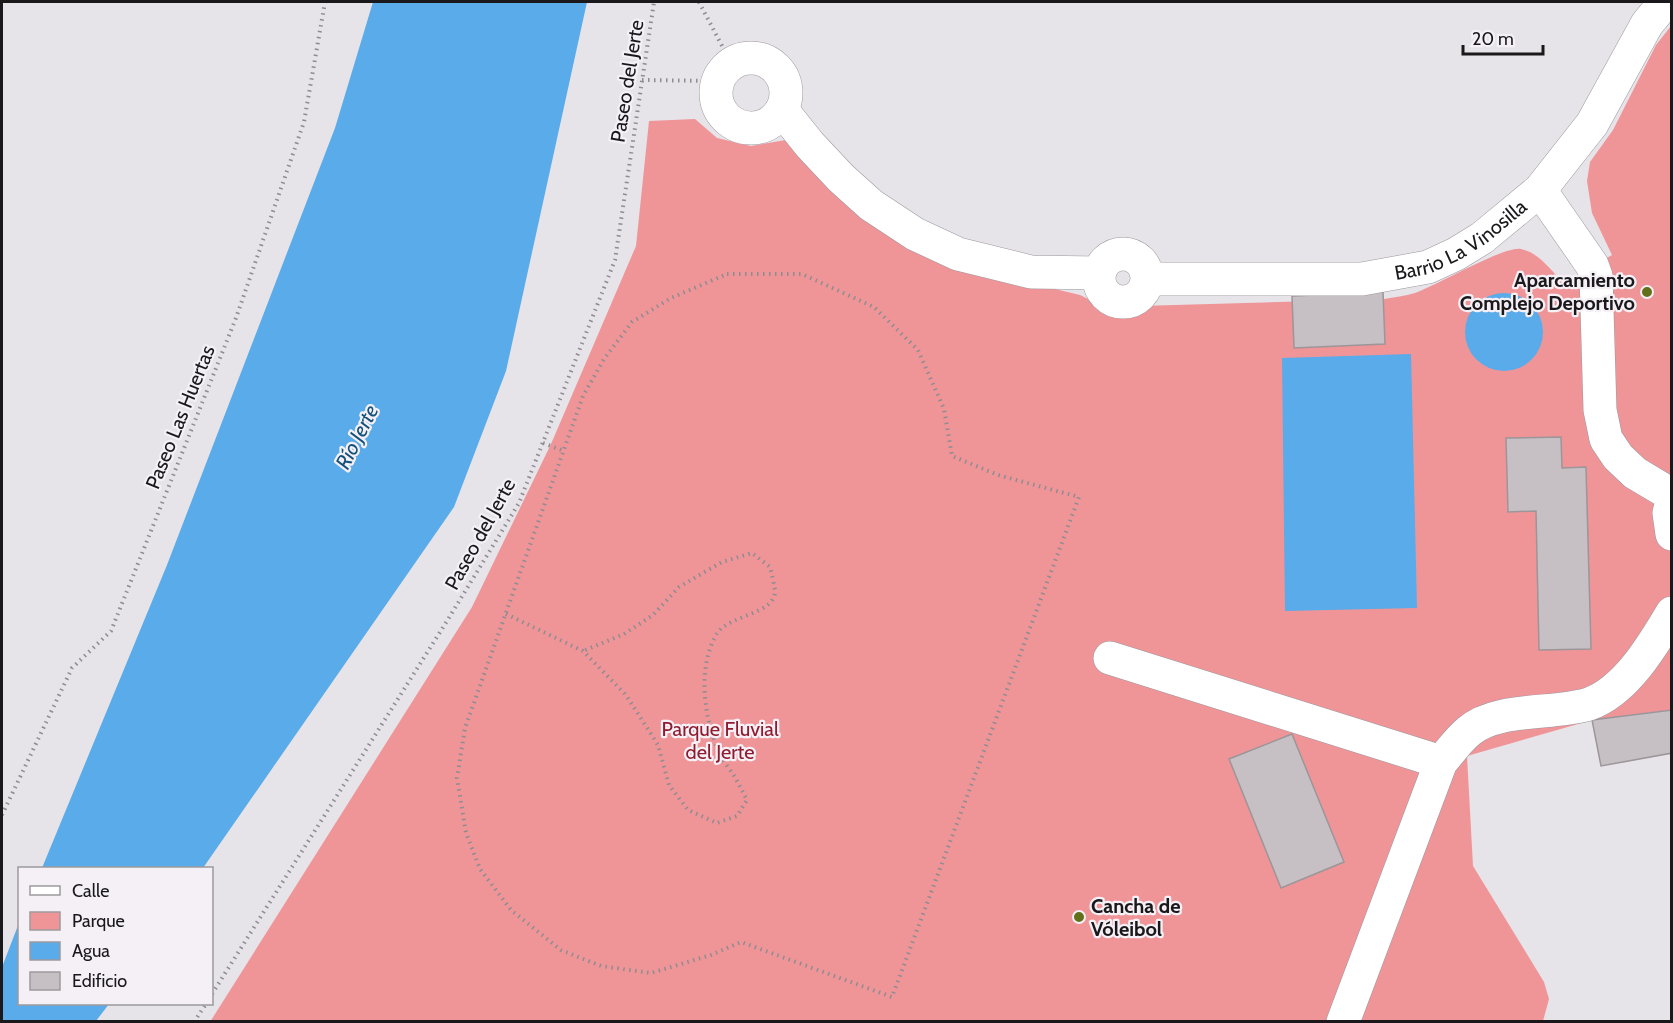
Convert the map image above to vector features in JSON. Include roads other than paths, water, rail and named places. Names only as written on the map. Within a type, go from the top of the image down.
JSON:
[{"type":"street","name":"Barrio La Vinosilla","points":[[782,110],[841,178],[872,205],[915,234],[958,254],[1031,272],[1099,273],[1099,281],[1107,296],[1122,302],[1130,301],[1142,293],[1148,279],[1362,279],[1428,267],[1456,254],[1482,238],[1540,190],[1592,124],[1647,24],[1665,2]]},
{"type":"street","points":[[742,59],[765,60],[782,76],[786,87],[786,99],[782,110],[774,120],[764,126],[741,128],[722,114],[716,103],[715,92],[724,72],[742,59]]},
{"type":"street","points":[[1540,190],[1593,266],[1596,276],[1600,410],[1606,439],[1618,457],[1635,473],[1671,495]]},
{"type":"street","points":[[1671,501],[1669,513],[1671,534]]},
{"type":"street","points":[[1342,1022],[1441,762],[1469,730],[1486,721],[1505,715],[1552,712],[1591,703],[1619,686],[1652,646],[1671,613]]},
{"type":"street","points":[[1110,658],[1441,762]]},
{"type":"water","name":"Río Jerte","points":[[373,2],[587,2],[506,371],[454,507],[204,867],[42,867],[167,565],[335,128]]},
{"type":"water","points":[[1504,293],[1519,296],[1532,304],[1540,317],[1543,332],[1540,347],[1532,360],[1519,368],[1504,371],[1489,368],[1476,360],[1468,347],[1465,332],[1468,317],[1476,304],[1489,296]]},
{"type":"water","points":[[1411,354],[1417,608],[1285,611],[1282,358]]},
{"type":"water","points":[[18,926],[18,1005],[108,1005],[96,1021],[2,1021],[2,967]]},
{"type":"place","name":"Aparcamiento Complejo Deportivo","points":[[1647,292]]},
{"type":"place","name":"Cancha de Vóleibol","points":[[1079,917]]},
{"type":"park label","name":"Parque Fluvial del Jerte","points":[[720,740]]}]
